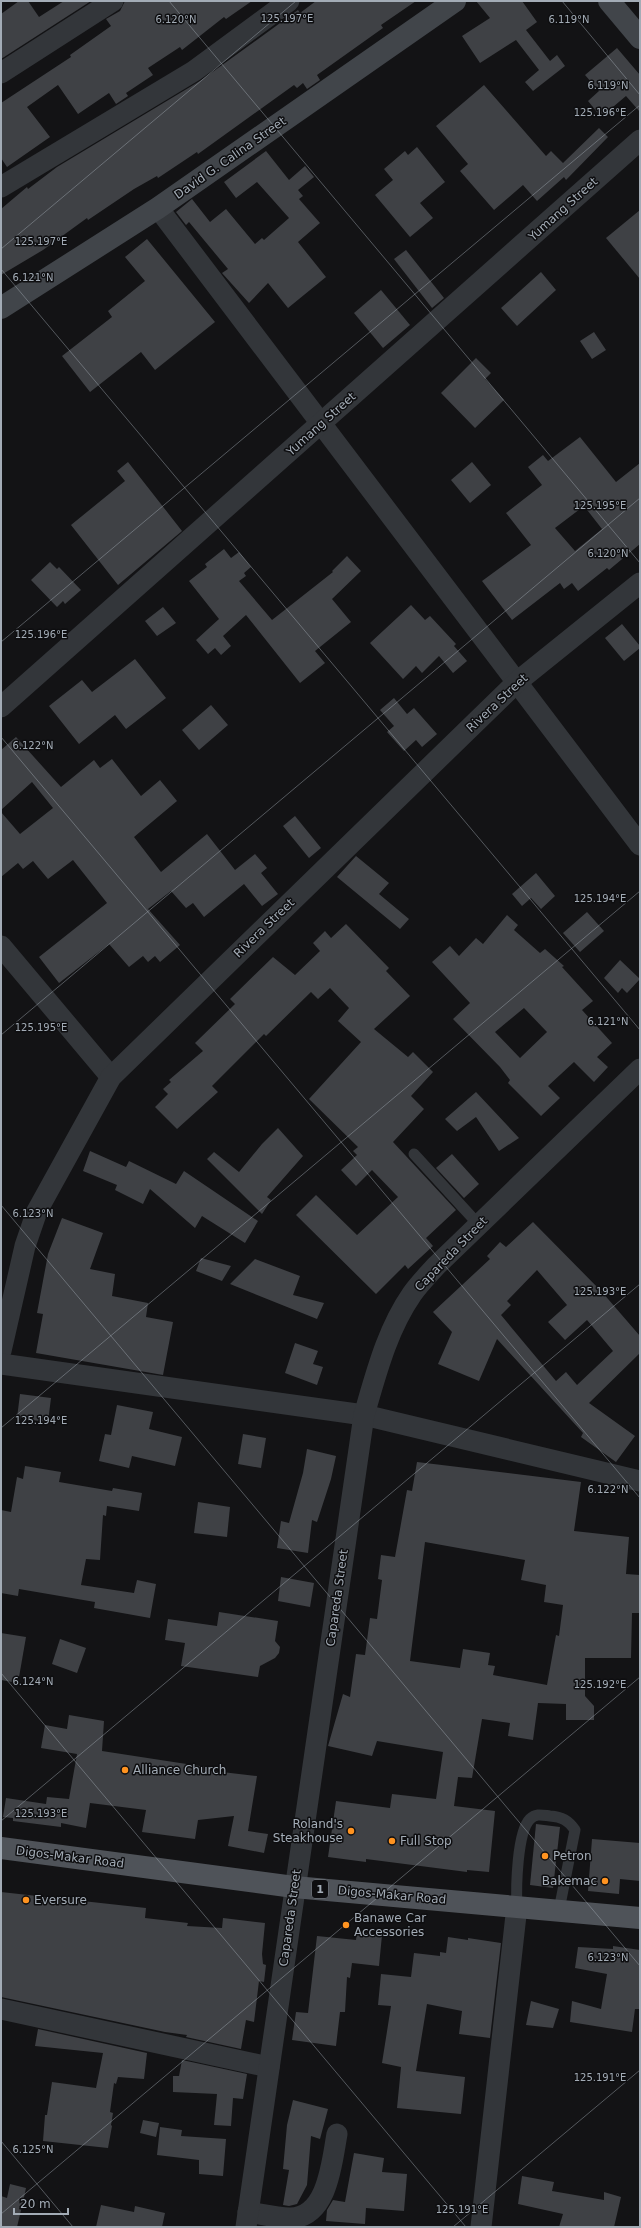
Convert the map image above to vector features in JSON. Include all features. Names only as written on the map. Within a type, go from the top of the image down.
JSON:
[{"type":"main road","name":"Digos-Makar Road","points":[[1,1848],[294,1887],[640,1918]]},
{"type":"street","points":[[1,73],[113,1]]},
{"type":"street","points":[[1,188],[194,71],[289,1]]},
{"type":"street","name":"David G. Calina Street","points":[[1,308],[158,208],[455,1]]},
{"type":"street","points":[[609,1],[640,38]]},
{"type":"street","name":"Yumang Street","points":[[1,707],[640,140]]},
{"type":"street","points":[[158,208],[640,845]]},
{"type":"street","name":"Rivera Street","points":[[1,1351],[25,1246],[37,1211],[111,1077],[517,682],[640,583]]},
{"type":"street","points":[[1,946],[111,1077]]},
{"type":"street","name":"Capareda Street","points":[[247,2220],[294,1887],[364,1415],[380,1359],[393,1329],[412,1294],[436,1266],[640,1069]]},
{"type":"street","points":[[1,1364],[364,1415],[640,1481]]},
{"type":"street","points":[[481,2227],[517,1906]]},
{"type":"street","points":[[1,2009],[269,2067]]},
{"type":"street","points":[[247,2220],[299,2217],[309,2211],[318,2202],[326,2188],[337,2134]]},
{"type":"lane","points":[[414,1154],[479,1225]]},
{"type":"lane","points":[[517,1906],[516,1883],[523,1833],[531,1818],[538,1814],[562,1817],[570,1822],[575,1830],[559,1910]]},
{"type":"building","points":[[19,1],[28,1],[39,17],[64,1],[91,1],[1,59],[1,14]]},
{"type":"building","points":[[125,1],[252,1],[226,19],[224,17],[182,50],[180,47],[148,68],[153,75],[126,93],[128,96],[116,104],[109,93],[78,114],[58,85],[27,107],[50,137],[7,167],[1,158],[1,103],[71,57],[70,55],[111,26],[106,19],[120,11]]},
{"type":"building","points":[[316,1],[416,1],[381,25],[383,28],[317,75],[320,80],[307,89],[303,83],[297,88],[294,85],[198,154],[197,152],[158,178],[157,176],[134,189],[88,220],[87,218],[43,250],[1,275],[1,209],[27,187],[28,189],[57,167],[200,81],[298,10],[300,13]]},
{"type":"building","points":[[476,1],[522,1],[537,22],[526,30],[550,61],[557,55],[565,66],[533,91],[525,82],[539,70],[516,40],[480,63],[462,36],[490,18]]},
{"type":"building","points":[[617,48],[640,75],[640,112],[626,96],[601,117],[588,101],[599,91],[585,75]]},
{"type":"building","points":[[484,85],[546,156],[551,151],[563,163],[599,128],[608,137],[566,180],[564,177],[537,201],[523,185],[494,210],[460,171],[468,164],[436,126]]},
{"type":"building","points":[[417,147],[445,182],[420,203],[433,218],[410,237],[375,195],[393,180],[384,169],[405,151],[408,155]]},
{"type":"building","points":[[266,151],[289,180],[305,166],[314,177],[298,190],[303,196],[299,199],[320,223],[298,242],[326,277],[288,308],[268,283],[249,303],[222,273],[228,269],[189,222],[186,225],[176,212],[192,199],[210,222],[226,209],[255,244],[262,238],[264,240],[289,218],[257,182],[236,198],[224,182]]},
{"type":"building","points":[[640,210],[640,279],[606,238]]},
{"type":"building","points":[[147,239],[215,322],[155,370],[141,352],[90,392],[62,356],[112,317],[108,311],[145,281],[125,257]]},
{"type":"building","points":[[406,250],[444,298],[432,308],[394,259]]},
{"type":"building","points":[[541,272],[556,290],[517,326],[501,308]]},
{"type":"building","points":[[381,290],[410,325],[383,348],[354,313]]},
{"type":"building","points":[[594,332],[606,350],[592,359],[580,341]]},
{"type":"building","points":[[476,358],[491,373],[485,379],[504,400],[475,428],[441,393]]},
{"type":"building","points":[[580,437],[616,482],[640,463],[640,544],[609,570],[607,568],[578,591],[572,583],[564,589],[560,583],[512,620],[482,581],[531,545],[506,513],[542,485],[528,467],[543,455],[548,461]],"holes":[[[584,506],[602,529],[575,551],[555,528]]]},
{"type":"building","points":[[128,462],[182,531],[118,585],[71,525],[125,481],[117,471]]},
{"type":"building","points":[[472,462],[491,485],[470,503],[451,480]]},
{"type":"building","points":[[224,549],[231,558],[239,552],[251,567],[244,573],[246,576],[239,581],[272,620],[333,572],[332,571],[347,556],[361,571],[332,599],[351,622],[315,651],[325,663],[300,683],[246,615],[223,636],[231,646],[221,655],[215,648],[208,654],[196,640],[219,619],[189,581],[207,567],[205,564]]},
{"type":"building","points":[[50,562],[57,569],[59,567],[81,590],[65,604],[63,601],[57,607],[31,580]]},
{"type":"building","points":[[411,605],[425,620],[430,616],[456,644],[454,646],[467,661],[453,673],[439,656],[422,673],[416,666],[403,679],[370,643]]},
{"type":"building","points":[[163,607],[176,623],[157,636],[145,621]]},
{"type":"building","points":[[622,624],[640,646],[640,648],[624,661],[605,638]]},
{"type":"building","points":[[135,659],[166,698],[126,729],[115,715],[79,744],[49,706],[82,680],[92,692]]},
{"type":"building","points":[[394,698],[407,714],[414,708],[437,734],[422,747],[416,740],[404,751],[387,732],[394,726],[380,710]]},
{"type":"building","points":[[211,705],[228,725],[199,750],[182,730]]},
{"type":"building","points":[[16,737],[61,787],[94,760],[100,768],[112,759],[141,796],[160,780],[177,801],[134,837],[161,872],[207,834],[235,870],[255,854],[267,868],[261,873],[278,894],[262,906],[244,884],[204,917],[193,903],[186,908],[171,891],[148,909],[180,945],[160,962],[155,956],[148,962],[143,956],[129,967],[109,944],[59,983],[39,957],[107,903],[73,860],[48,879],[33,861],[23,869],[18,863],[1,877],[1,812],[20,834],[53,808],[32,782],[1,810],[1,750]]},
{"type":"building","points":[[295,816],[321,848],[309,858],[283,826]]},
{"type":"building","points":[[356,856],[389,883],[379,894],[409,919],[400,929],[337,877]]},
{"type":"building","points":[[536,873],[555,896],[541,909],[531,898],[522,906],[512,894]]},
{"type":"building","points":[[587,912],[604,931],[580,952],[563,933]]},
{"type":"building","points":[[507,915],[518,925],[514,930],[540,953],[545,949],[564,966],[562,967],[593,1001],[582,1010],[612,1043],[597,1057],[608,1067],[594,1082],[574,1062],[548,1086],[560,1098],[541,1116],[508,1083],[510,1080],[500,1067],[453,1019],[470,1003],[432,962],[450,946],[459,956],[476,938],[483,944]],"holes":[[[524,1008],[547,1032],[520,1058],[495,1032]]]},
{"type":"building","points":[[346,924],[389,968],[386,971],[410,996],[374,1029],[408,1057],[413,1052],[433,1072],[411,1096],[424,1109],[393,1142],[456,1210],[426,1238],[433,1246],[408,1269],[405,1265],[376,1294],[296,1215],[316,1195],[357,1235],[398,1197],[372,1170],[356,1186],[341,1170],[357,1155],[353,1151],[358,1147],[309,1099],[361,1042],[338,1021],[349,1008],[330,988],[318,999],[311,992],[266,1036],[264,1034],[212,1086],[218,1092],[177,1129],[155,1107],[168,1094],[163,1089],[171,1082],[169,1080],[203,1051],[195,1043],[235,1004],[230,999],[273,957],[295,975],[320,951],[313,943],[325,931],[331,938]]},
{"type":"building","points":[[620,960],[640,979],[627,993],[622,988],[618,993],[604,978]]},
{"type":"building","points":[[476,1092],[519,1138],[499,1151],[476,1117],[457,1131],[445,1119]]},
{"type":"building","points":[[278,1128],[303,1156],[267,1197],[271,1200],[262,1214],[207,1159],[214,1152],[239,1172],[262,1144]]},
{"type":"building","points":[[90,1151],[126,1167],[129,1161],[176,1184],[184,1171],[258,1221],[245,1243],[202,1216],[195,1228],[150,1189],[143,1204],[115,1190],[117,1185],[83,1171]]},
{"type":"building","points":[[452,1154],[479,1184],[464,1198],[436,1168]]},
{"type":"building","points":[[62,1218],[103,1233],[90,1269],[115,1274],[112,1296],[148,1303],[146,1317],[173,1322],[163,1375],[36,1353],[43,1314],[37,1313],[48,1254]]},
{"type":"building","points":[[533,1222],[602,1292],[640,1336],[640,1353],[589,1403],[635,1436],[616,1462],[581,1437],[583,1433],[497,1339],[479,1381],[438,1364],[452,1332],[433,1312],[490,1259],[487,1256],[500,1242],[506,1247]],"holes":[[[537,1270],[567,1305],[548,1322],[565,1340],[587,1320],[613,1351],[577,1385],[566,1372],[556,1381],[501,1315],[511,1305],[507,1301]]]},
{"type":"building","points":[[201,1258],[231,1266],[222,1281],[196,1271]]},
{"type":"building","points":[[255,1259],[300,1276],[293,1295],[324,1303],[317,1319],[230,1284]]},
{"type":"building","points":[[295,1343],[318,1351],[313,1364],[323,1367],[317,1385],[285,1373]]},
{"type":"building","points":[[20,1394],[51,1398],[48,1422],[17,1418]]},
{"type":"building","points":[[117,1405],[153,1412],[149,1429],[182,1437],[175,1466],[132,1456],[129,1468],[99,1461],[105,1434],[111,1435]]},
{"type":"building","points":[[243,1434],[266,1438],[261,1468],[238,1464]]},
{"type":"building","points":[[307,1449],[336,1456],[331,1479],[317,1522],[312,1520],[308,1553],[277,1548],[281,1521],[289,1523],[303,1473]]},
{"type":"building","points":[[417,1462],[581,1482],[574,1531],[629,1537],[626,1574],[640,1575],[640,1613],[632,1613],[631,1658],[585,1658],[585,1696],[594,1706],[594,1720],[566,1720],[566,1704],[538,1703],[533,1740],[508,1736],[510,1723],[482,1719],[472,1778],[458,1777],[454,1806],[495,1811],[489,1872],[467,1870],[467,1872],[366,1859],[366,1862],[328,1857],[336,1801],[390,1808],[392,1794],[436,1799],[443,1752],[377,1741],[372,1756],[328,1746],[343,1694],[350,1697],[356,1654],[365,1655],[370,1618],[377,1619],[382,1580],[378,1579],[381,1555],[395,1557],[407,1490],[412,1491]],"holes":[[[425,1542],[525,1560],[521,1580],[546,1585],[544,1602],[563,1605],[559,1636],[556,1635],[547,1685],[493,1675],[495,1666],[488,1665],[490,1653],[463,1649],[460,1668],[410,1661]]]},
{"type":"building","points":[[25,1466],[61,1472],[59,1482],[112,1491],[113,1488],[142,1493],[139,1511],[107,1506],[106,1516],[103,1515],[100,1560],[86,1559],[81,1585],[134,1593],[137,1580],[156,1584],[150,1618],[94,1608],[95,1602],[19,1589],[18,1596],[1,1593],[1,1510],[11,1512],[17,1477],[23,1479]]},
{"type":"building","points":[[198,1502],[230,1507],[227,1537],[194,1533]]},
{"type":"building","points":[[281,1577],[314,1583],[310,1607],[278,1601]]},
{"type":"building","points":[[219,1612],[278,1621],[275,1641],[280,1647],[279,1653],[275,1658],[260,1666],[258,1677],[181,1666],[185,1643],[165,1640],[168,1619],[217,1626]]},
{"type":"building","points":[[1,1633],[26,1637],[18,1683],[1,1680]]},
{"type":"building","points":[[60,1639],[86,1648],[77,1673],[52,1664]]},
{"type":"building","points":[[69,1715],[104,1721],[102,1751],[206,1767],[205,1770],[257,1776],[248,1831],[268,1834],[264,1853],[228,1846],[234,1816],[198,1820],[195,1839],[142,1832],[146,1810],[90,1803],[86,1828],[61,1823],[61,1827],[13,1821],[13,1818],[3,1817],[6,1798],[46,1804],[47,1797],[69,1799],[77,1754],[41,1748],[45,1725],[67,1729]]},
{"type":"building","name":"Petron","points":[[536,1824],[560,1827],[553,1888],[530,1885]]},
{"type":"building","points":[[592,1839],[640,1843],[640,1881],[620,1879],[619,1894],[588,1891]]},
{"type":"building","points":[[1,1892],[146,1908],[145,1918],[188,1923],[187,1926],[222,1928],[223,1918],[265,1923],[262,1954],[263,1964],[266,1965],[264,1982],[259,1981],[254,2022],[246,2020],[241,2049],[186,2037],[187,2035],[165,2032],[1,1997]]},
{"type":"building","points":[[357,1932],[382,1935],[379,1966],[352,1963],[350,1978],[347,1977],[345,2012],[340,2012],[336,2046],[292,2040],[296,2012],[308,2013],[317,1936],[356,1940]]},
{"type":"building","points":[[448,1937],[468,1940],[468,1938],[501,1943],[490,2038],[459,2034],[462,2011],[427,2004],[416,2071],[465,2077],[461,2114],[397,2108],[401,2067],[382,2063],[391,2006],[378,2005],[381,1974],[411,1977],[414,1953],[440,1956],[440,1952],[446,1953]]},
{"type":"building","points":[[613,1946],[640,1950],[640,2009],[635,2009],[632,2032],[570,2022],[572,2001],[601,2009],[607,1974],[575,1968],[578,1947],[613,1949]]},
{"type":"building","points":[[531,2001],[559,2009],[553,2028],[526,2025]]},
{"type":"building","points":[[38,2029],[147,2053],[144,2079],[118,2077],[116,2084],[114,2083],[110,2112],[113,2113],[112,2126],[108,2148],[43,2141],[45,2115],[47,2115],[52,2082],[96,2088],[103,2053],[35,2046]]},
{"type":"building","points":[[182,2060],[247,2074],[243,2099],[233,2098],[231,2126],[214,2125],[217,2094],[173,2092],[173,2076],[179,2076]]},
{"type":"building","points":[[293,2100],[328,2109],[320,2139],[311,2136],[307,2185],[297,2204],[289,2206],[283,2205],[289,2170],[283,2169],[287,2125]]},
{"type":"building","points":[[143,2120],[159,2123],[156,2137],[140,2133]]},
{"type":"building","points":[[160,2127],[182,2130],[181,2136],[226,2139],[223,2176],[199,2174],[199,2160],[157,2155]]},
{"type":"building","points":[[354,2153],[384,2158],[382,2172],[407,2174],[404,2211],[366,2208],[365,2224],[326,2221],[327,2210],[333,2200],[345,2202]]},
{"type":"building","points":[[522,2176],[554,2182],[552,2191],[604,2200],[604,2192],[621,2197],[614,2227],[559,2227],[563,2214],[518,2204]]},
{"type":"building","points":[[10,2184],[26,2188],[17,2227],[1,2227],[1,2196],[7,2198]]},
{"type":"building","points":[[101,2205],[134,2212],[135,2206],[165,2213],[162,2227],[96,2227]]},
{"type":"place","name":"Alliance Church","points":[[125,1770]]},
{"type":"place","name":"Roland's Steakhouse","points":[[351,1831]]},
{"type":"place","name":"Full Stop","points":[[392,1841]]},
{"type":"place","name":"Petron","points":[[545,1856]]},
{"type":"place","name":"Bakemac","points":[[605,1881]]},
{"type":"place","name":"Eversure","points":[[26,1900]]},
{"type":"place","name":"Banawe Car Accessories","points":[[346,1925]]}]
